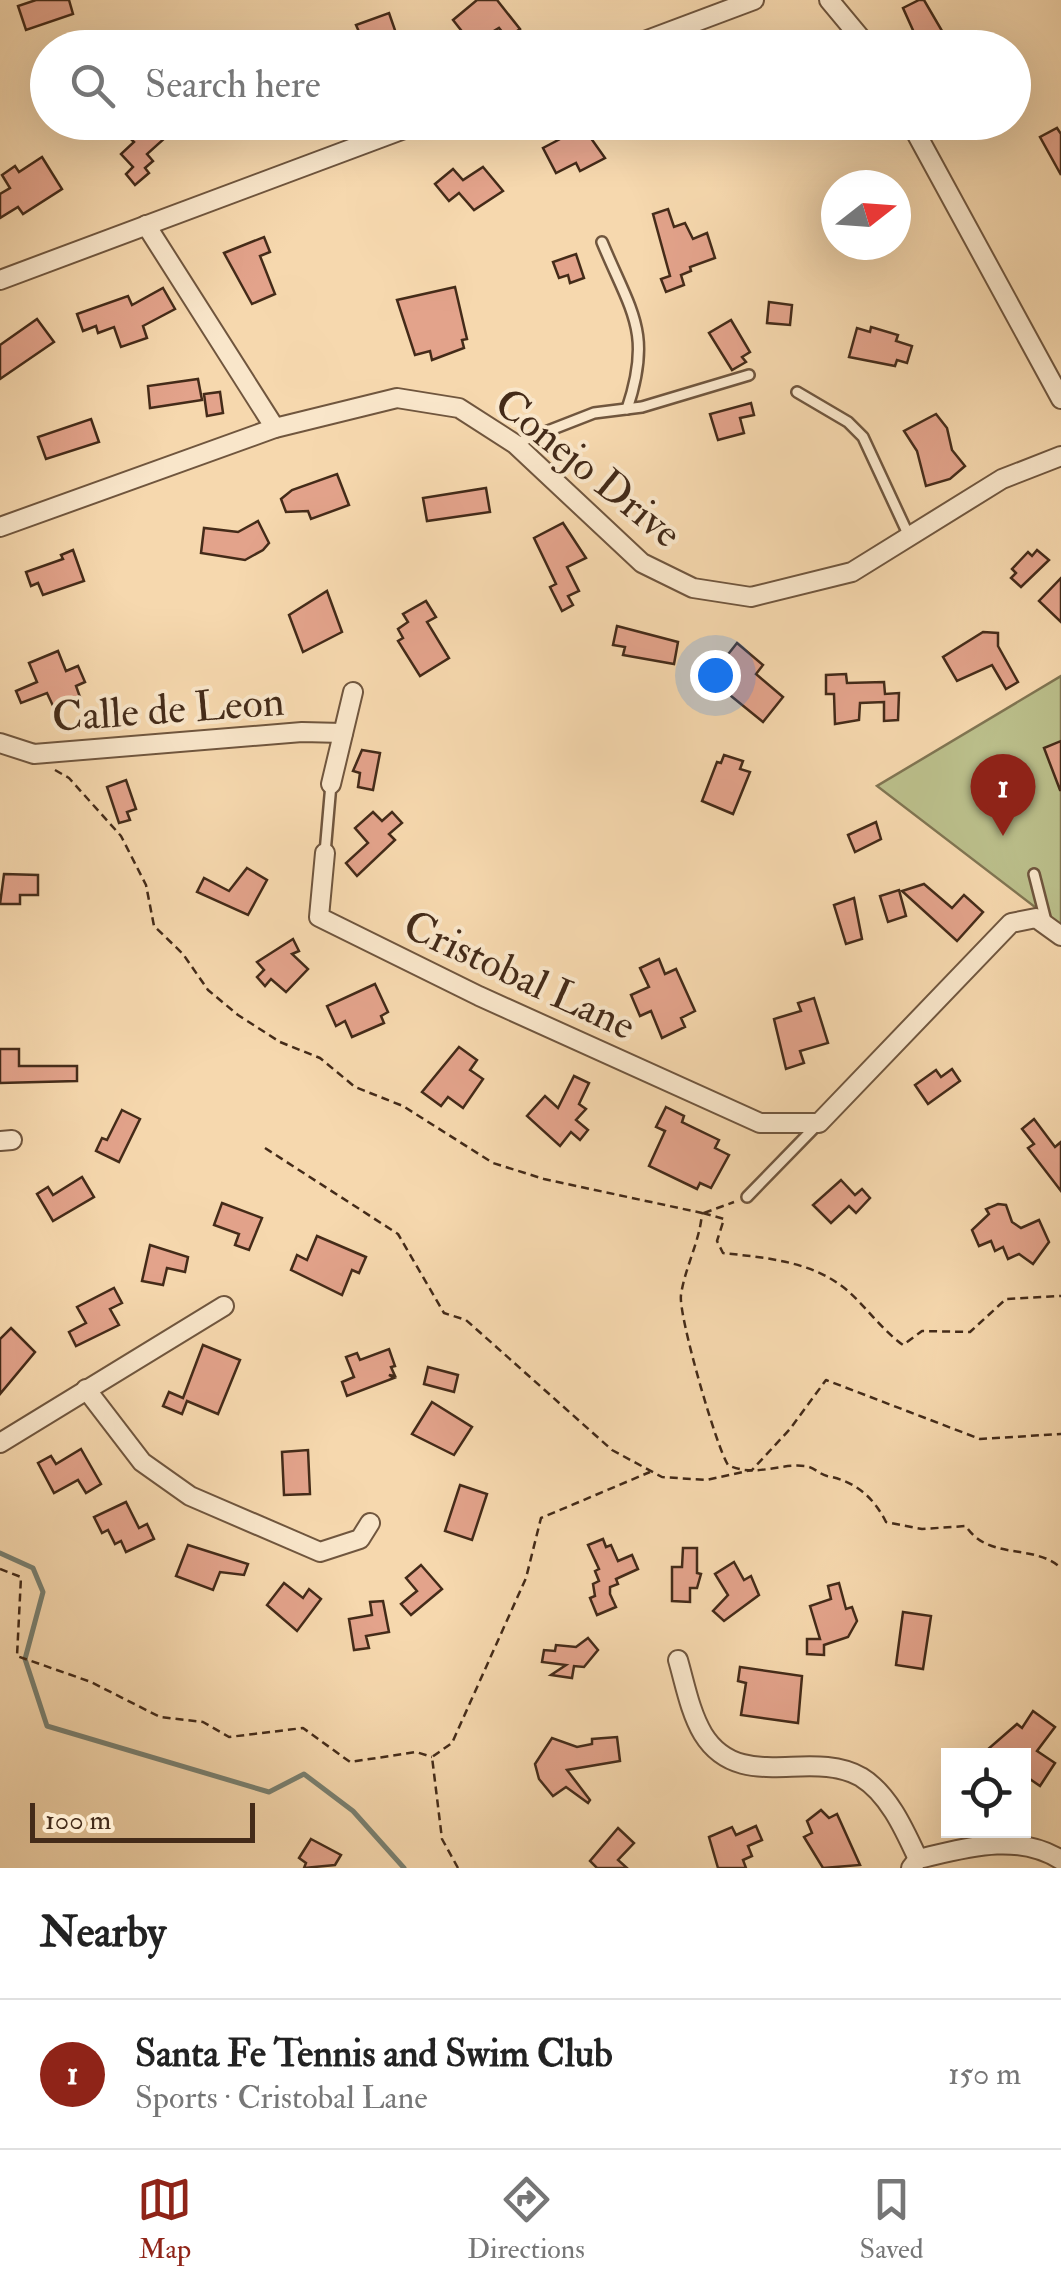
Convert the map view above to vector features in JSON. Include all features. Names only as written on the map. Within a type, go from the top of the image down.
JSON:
[{"type":"street","points":[[674,30],[754,0]]},
{"type":"street","points":[[829,0],[855,30]]},
{"type":"street","points":[[0,280],[375,140]]},
{"type":"street","points":[[920,140],[1061,399]]},
{"type":"street","points":[[146,225],[275,428]]},
{"type":"street","name":"Conejo Drive","points":[[0,527],[275,428],[397,398],[459,408],[515,444],[642,564],[693,588],[751,597],[852,572],[1002,479],[1061,456]]},
{"type":"street","name":"Calle de Leon","points":[[331,784],[353,692]]},
{"type":"street","name":"Calle de Leon","points":[[0,743],[34,754],[302,732],[343,734]]},
{"type":"street","name":"Cristobal Lane","points":[[325,853],[319,917],[479,996],[760,1123],[818,1123]]},
{"type":"street","points":[[818,1123],[1001,930],[1027,916],[1054,930]]},
{"type":"street","points":[[0,1443],[224,1306]]},
{"type":"street","points":[[86,1389],[142,1462],[190,1496],[320,1552],[360,1538],[370,1523]]},
{"type":"street","points":[[678,1660],[694,1716],[719,1752],[738,1764],[760,1768],[832,1768],[859,1776],[892,1810],[914,1864],[984,1843],[1044,1849],[1061,1860]]},
{"type":"lane","points":[[602,242],[642,342],[641,362],[627,409]]},
{"type":"lane","points":[[515,444],[576,419],[748,376]]},
{"type":"lane","points":[[797,392],[848,422],[863,437],[909,536]]},
{"type":"lane","name":"Cristobal Lane","points":[[325,853],[331,784]]},
{"type":"lane","points":[[1034,874],[1054,930]]},
{"type":"lane","points":[[746,1197],[818,1123]]},
{"type":"path","points":[[50,768],[69,778],[121,836],[146,885],[154,926],[183,954],[208,990],[280,1042],[320,1058],[355,1087],[403,1106],[494,1162],[544,1179],[724,1219],[718,1240],[723,1253],[794,1263],[824,1276],[845,1288],[903,1345],[922,1331],[970,1332],[1006,1299],[1061,1296]]},
{"type":"path","points":[[266,1148],[398,1234],[444,1314],[466,1320],[612,1450],[662,1477],[706,1480],[752,1470],[790,1430],[826,1380],[980,1439],[1061,1434]]},
{"type":"path","points":[[702,1214],[746,1197]]},
{"type":"path","points":[[702,1214],[687,1259],[680,1308],[723,1457],[734,1468],[760,1473],[803,1466],[824,1476],[842,1476],[856,1484],[886,1522],[922,1529],[966,1526],[976,1542],[1016,1555],[1048,1558],[1061,1568]]},
{"type":"path","points":[[432,1758],[452,1744],[526,1578],[541,1518],[652,1471]]},
{"type":"path","points":[[0,1569],[21,1577],[18,1656],[91,1682],[160,1717],[203,1722],[230,1737],[302,1728],[350,1762],[416,1752],[432,1758]]},
{"type":"path","points":[[432,1758],[442,1839],[458,1868]]},
{"type":"green space","points":[[1061,676],[1061,927],[877,786]]},
{"type":"building","points":[[36,0],[69,0],[73,14],[26,30],[18,6]]},
{"type":"building","points":[[477,0],[497,0],[520,29],[461,30],[453,20]]},
{"type":"building","points":[[924,0],[942,30],[913,30],[903,8]]},
{"type":"building","points":[[389,13],[395,30],[358,30],[356,25]]},
{"type":"building","points":[[1057,128],[1061,134],[1061,175],[1040,137]]},
{"type":"building","points":[[163,140],[147,154],[153,161],[145,168],[149,173],[135,185],[126,174],[133,167],[121,154],[134,142]]},
{"type":"building","points":[[558,140],[592,140],[605,158],[580,171],[576,163],[556,173],[543,148]]},
{"type":"building","points":[[42,157],[62,189],[23,214],[18,207],[0,218],[0,194],[10,188],[2,175],[15,166],[19,172]]},
{"type":"building","points":[[483,167],[503,191],[474,210],[459,193],[449,201],[435,184],[453,169],[463,180]]},
{"type":"building","points":[[668,209],[674,227],[685,223],[693,239],[707,233],[715,258],[690,267],[691,271],[681,275],[684,285],[666,292],[661,279],[670,276],[653,214]]},
{"type":"building","points":[[264,237],[270,252],[260,256],[275,294],[252,304],[224,253]]},
{"type":"building","points":[[576,254],[584,278],[570,283],[568,275],[559,278],[553,262]]},
{"type":"building","points":[[455,287],[467,339],[462,340],[464,348],[432,360],[430,351],[415,355],[397,300]]},
{"type":"building","points":[[163,288],[175,309],[143,326],[147,338],[121,347],[114,327],[98,333],[96,326],[83,331],[77,314],[128,296],[132,305]]},
{"type":"building","points":[[769,302],[792,305],[790,325],[767,323]]},
{"type":"building","points":[[37,319],[54,342],[0,379],[0,345]]},
{"type":"building","points":[[731,320],[750,352],[742,357],[746,362],[732,370],[709,333]]},
{"type":"building","points":[[871,327],[898,335],[896,341],[912,346],[907,363],[897,360],[895,366],[849,357],[857,328],[870,332]]},
{"type":"building","points":[[198,379],[202,400],[150,408],[148,386]]},
{"type":"building","points":[[220,392],[223,413],[207,416],[204,394]]},
{"type":"building","points":[[751,403],[754,415],[740,418],[744,433],[718,440],[710,414]]},
{"type":"building","points":[[936,414],[947,428],[952,450],[965,466],[950,479],[926,486],[917,451],[904,431]]},
{"type":"building","points":[[91,419],[99,442],[46,459],[38,437]]},
{"type":"building","points":[[337,474],[349,505],[311,519],[308,511],[286,512],[281,499],[292,490]]},
{"type":"building","points":[[486,488],[490,512],[427,521],[423,498]]},
{"type":"building","points":[[258,521],[269,543],[263,550],[245,560],[201,553],[204,528],[238,532]]},
{"type":"building","points":[[563,523],[586,558],[567,567],[579,591],[568,596],[573,605],[562,611],[550,587],[556,584],[534,538]]},
{"type":"building","points":[[73,550],[84,581],[43,595],[38,583],[31,586],[26,572],[63,559],[61,555]]},
{"type":"building","points":[[1037,550],[1049,560],[1021,587],[1011,578],[1016,573],[1012,569],[1028,552],[1032,556]]},
{"type":"building","points":[[1061,578],[1061,622],[1039,601]]},
{"type":"building","points":[[327,591],[342,632],[303,652],[289,615]]},
{"type":"building","points":[[426,601],[436,617],[427,622],[449,658],[420,676],[398,641],[403,638],[398,629],[408,622],[403,614]]},
{"type":"building","points":[[617,626],[678,642],[674,664],[623,655],[625,647],[613,645]]},
{"type":"building","points":[[983,632],[998,633],[998,646],[1018,682],[1006,689],[992,665],[957,681],[943,657]]},
{"type":"building","points":[[737,643],[763,665],[756,674],[783,697],[763,722],[720,687],[733,671],[722,662]]},
{"type":"building","points":[[58,651],[66,671],[78,666],[85,682],[76,686],[80,697],[54,708],[47,693],[21,703],[16,691],[37,682],[29,663]]},
{"type":"building","points":[[846,674],[847,683],[884,682],[885,694],[899,693],[898,720],[884,721],[884,702],[860,703],[859,720],[835,724],[834,694],[826,694],[826,675]]},
{"type":"building","points":[[1061,741],[1061,790],[1060,790],[1044,748]]},
{"type":"building","points":[[362,750],[380,753],[373,790],[358,787],[360,773],[353,771]]},
{"type":"building","points":[[724,755],[743,761],[740,769],[750,772],[733,814],[702,801],[717,762],[721,763]]},
{"type":"building","points":[[126,780],[136,809],[127,812],[130,820],[119,823],[107,787]]},
{"type":"building","points":[[373,812],[382,821],[392,812],[402,823],[389,834],[395,840],[357,876],[346,863],[368,843],[355,828]]},
{"type":"building","points":[[876,822],[881,839],[855,852],[848,835]]},
{"type":"building","points":[[247,868],[267,880],[248,915],[197,892],[204,878],[229,891]]},
{"type":"building","points":[[4,874],[38,875],[38,895],[20,895],[20,904],[0,904]]},
{"type":"building","points":[[924,884],[952,908],[964,895],[983,912],[957,941],[902,891]]},
{"type":"building","points":[[899,890],[906,916],[888,922],[880,896]]},
{"type":"building","points":[[854,898],[862,939],[846,944],[834,905]]},
{"type":"building","points":[[293,939],[299,951],[292,954],[308,969],[286,992],[271,979],[265,986],[257,977],[264,970],[257,962]]},
{"type":"building","points":[[659,959],[665,974],[676,969],[695,1011],[681,1018],[685,1027],[662,1038],[651,1011],[640,1016],[631,995],[649,987],[640,968]]},
{"type":"building","points":[[375,984],[388,1012],[381,1016],[384,1023],[352,1037],[345,1021],[336,1026],[327,1006]]},
{"type":"building","points":[[814,998],[828,1043],[800,1051],[804,1063],[786,1069],[774,1019],[801,1011],[798,1003]]},
{"type":"building","points":[[459,1047],[477,1060],[470,1070],[483,1079],[463,1108],[448,1097],[441,1106],[422,1092]]},
{"type":"building","points":[[0,1049],[19,1049],[19,1066],[77,1066],[77,1081],[0,1083]]},
{"type":"building","points":[[952,1069],[960,1081],[928,1104],[915,1085],[936,1070],[941,1077]]},
{"type":"building","points":[[574,1076],[589,1083],[579,1104],[586,1109],[576,1120],[588,1130],[580,1140],[571,1132],[560,1146],[527,1116],[545,1096],[558,1108]]},
{"type":"building","points":[[666,1107],[684,1116],[682,1122],[719,1140],[715,1148],[729,1155],[711,1188],[700,1183],[697,1189],[649,1166],[665,1131],[656,1127]]},
{"type":"building","points":[[122,1110],[140,1119],[119,1162],[96,1151],[102,1138],[107,1140]]},
{"type":"building","points":[[1034,1119],[1055,1147],[1061,1142],[1061,1191],[1028,1148],[1034,1144],[1022,1129]]},
{"type":"building","points":[[82,1177],[94,1197],[53,1221],[37,1194],[48,1187],[53,1195]]},
{"type":"building","points":[[841,1180],[855,1195],[862,1189],[870,1198],[856,1213],[849,1206],[831,1223],[813,1205]]},
{"type":"building","points":[[222,1203],[262,1218],[249,1250],[235,1245],[239,1234],[214,1225]]},
{"type":"building","points":[[1006,1205],[1012,1222],[1021,1228],[1039,1220],[1049,1242],[1033,1264],[1019,1254],[1008,1259],[1003,1247],[995,1251],[991,1241],[979,1246],[972,1230],[989,1214],[986,1209]]},
{"type":"building","points":[[317,1236],[366,1257],[359,1273],[352,1270],[342,1295],[291,1270],[297,1255],[307,1260]]},
{"type":"building","points":[[150,1245],[188,1257],[185,1272],[167,1268],[163,1285],[142,1281]]},
{"type":"building","points":[[114,1288],[122,1303],[110,1309],[119,1325],[76,1346],[69,1332],[86,1323],[77,1307]]},
{"type":"building","points":[[11,1328],[35,1352],[0,1394],[0,1339]]},
{"type":"building","points":[[203,1345],[240,1360],[218,1414],[187,1401],[182,1414],[163,1406],[169,1392],[183,1398]]},
{"type":"building","points":[[389,1349],[395,1376],[389,1375],[394,1378],[347,1396],[342,1382],[354,1377],[346,1357],[357,1353],[360,1360]]},
{"type":"building","points":[[428,1367],[458,1375],[454,1392],[424,1384]]},
{"type":"building","points":[[432,1402],[472,1427],[454,1455],[412,1434]]},
{"type":"building","points":[[81,1449],[101,1484],[86,1493],[78,1480],[54,1493],[38,1463],[51,1456],[56,1464]]},
{"type":"building","points":[[308,1450],[310,1494],[284,1495],[282,1452]]},
{"type":"building","points":[[460,1485],[487,1494],[472,1540],[445,1531]]},
{"type":"building","points":[[126,1502],[139,1528],[147,1524],[154,1539],[126,1552],[121,1541],[115,1544],[108,1530],[102,1533],[94,1517]]},
{"type":"building","points":[[603,1539],[606,1547],[611,1545],[618,1561],[632,1555],[638,1569],[616,1579],[618,1584],[610,1587],[610,1594],[616,1607],[597,1615],[590,1598],[595,1596],[593,1584],[599,1581],[595,1571],[599,1569],[588,1545]]},
{"type":"building","points":[[188,1545],[248,1564],[244,1575],[220,1572],[213,1590],[176,1576]]},
{"type":"building","points":[[683,1548],[697,1548],[697,1573],[701,1574],[697,1588],[690,1588],[690,1602],[672,1601],[672,1567],[682,1567]]},
{"type":"building","points":[[734,1562],[744,1580],[751,1576],[759,1595],[724,1621],[713,1611],[728,1595],[715,1574]]},
{"type":"building","points":[[421,1565],[442,1589],[411,1615],[401,1604],[417,1591],[406,1578]]},
{"type":"building","points":[[284,1583],[303,1598],[309,1589],[321,1599],[297,1631],[267,1605]]},
{"type":"building","points":[[839,1583],[846,1609],[852,1607],[857,1621],[848,1637],[824,1645],[824,1655],[807,1654],[807,1639],[820,1639],[810,1606],[831,1599],[828,1586]]},
{"type":"building","points":[[383,1601],[389,1632],[366,1636],[369,1648],[354,1650],[349,1619],[372,1615],[370,1602]]},
{"type":"building","points":[[903,1612],[931,1616],[923,1669],[896,1665]]},
{"type":"building","points":[[588,1638],[598,1650],[584,1667],[574,1666],[572,1678],[551,1675],[566,1665],[542,1662],[544,1650],[555,1651],[556,1645],[576,1647]]},
{"type":"building","points":[[740,1667],[802,1676],[798,1723],[741,1715],[746,1683],[738,1681]]},
{"type":"building","points":[[1033,1711],[1055,1727],[1037,1751],[1055,1763],[1040,1786],[1031,1780],[1031,1748],[989,1748],[1017,1724],[1022,1728]]},
{"type":"building","points":[[617,1737],[620,1761],[567,1770],[590,1800],[588,1803],[566,1787],[553,1796],[539,1779],[535,1764],[552,1738],[577,1747],[592,1744],[592,1739]]},
{"type":"building","points":[[821,1810],[829,1818],[837,1814],[860,1865],[823,1868],[804,1837],[812,1833],[807,1821]]},
{"type":"building","points":[[756,1826],[762,1840],[748,1846],[752,1856],[743,1860],[746,1868],[718,1868],[709,1837],[732,1827],[736,1835]]},
{"type":"building","points":[[618,1828],[634,1843],[618,1860],[627,1868],[597,1868],[590,1861]]},
{"type":"building","points":[[311,1839],[341,1855],[335,1865],[304,1868],[306,1863],[299,1858]]},
{"type":"waterway","points":[[0,1553],[33,1568],[43,1592],[25,1659],[47,1726],[269,1792],[304,1774],[353,1811],[404,1868]]},
{"type":"place","name":"Santa Fe Tennis and Swim Club","points":[[1003,836]]}]
